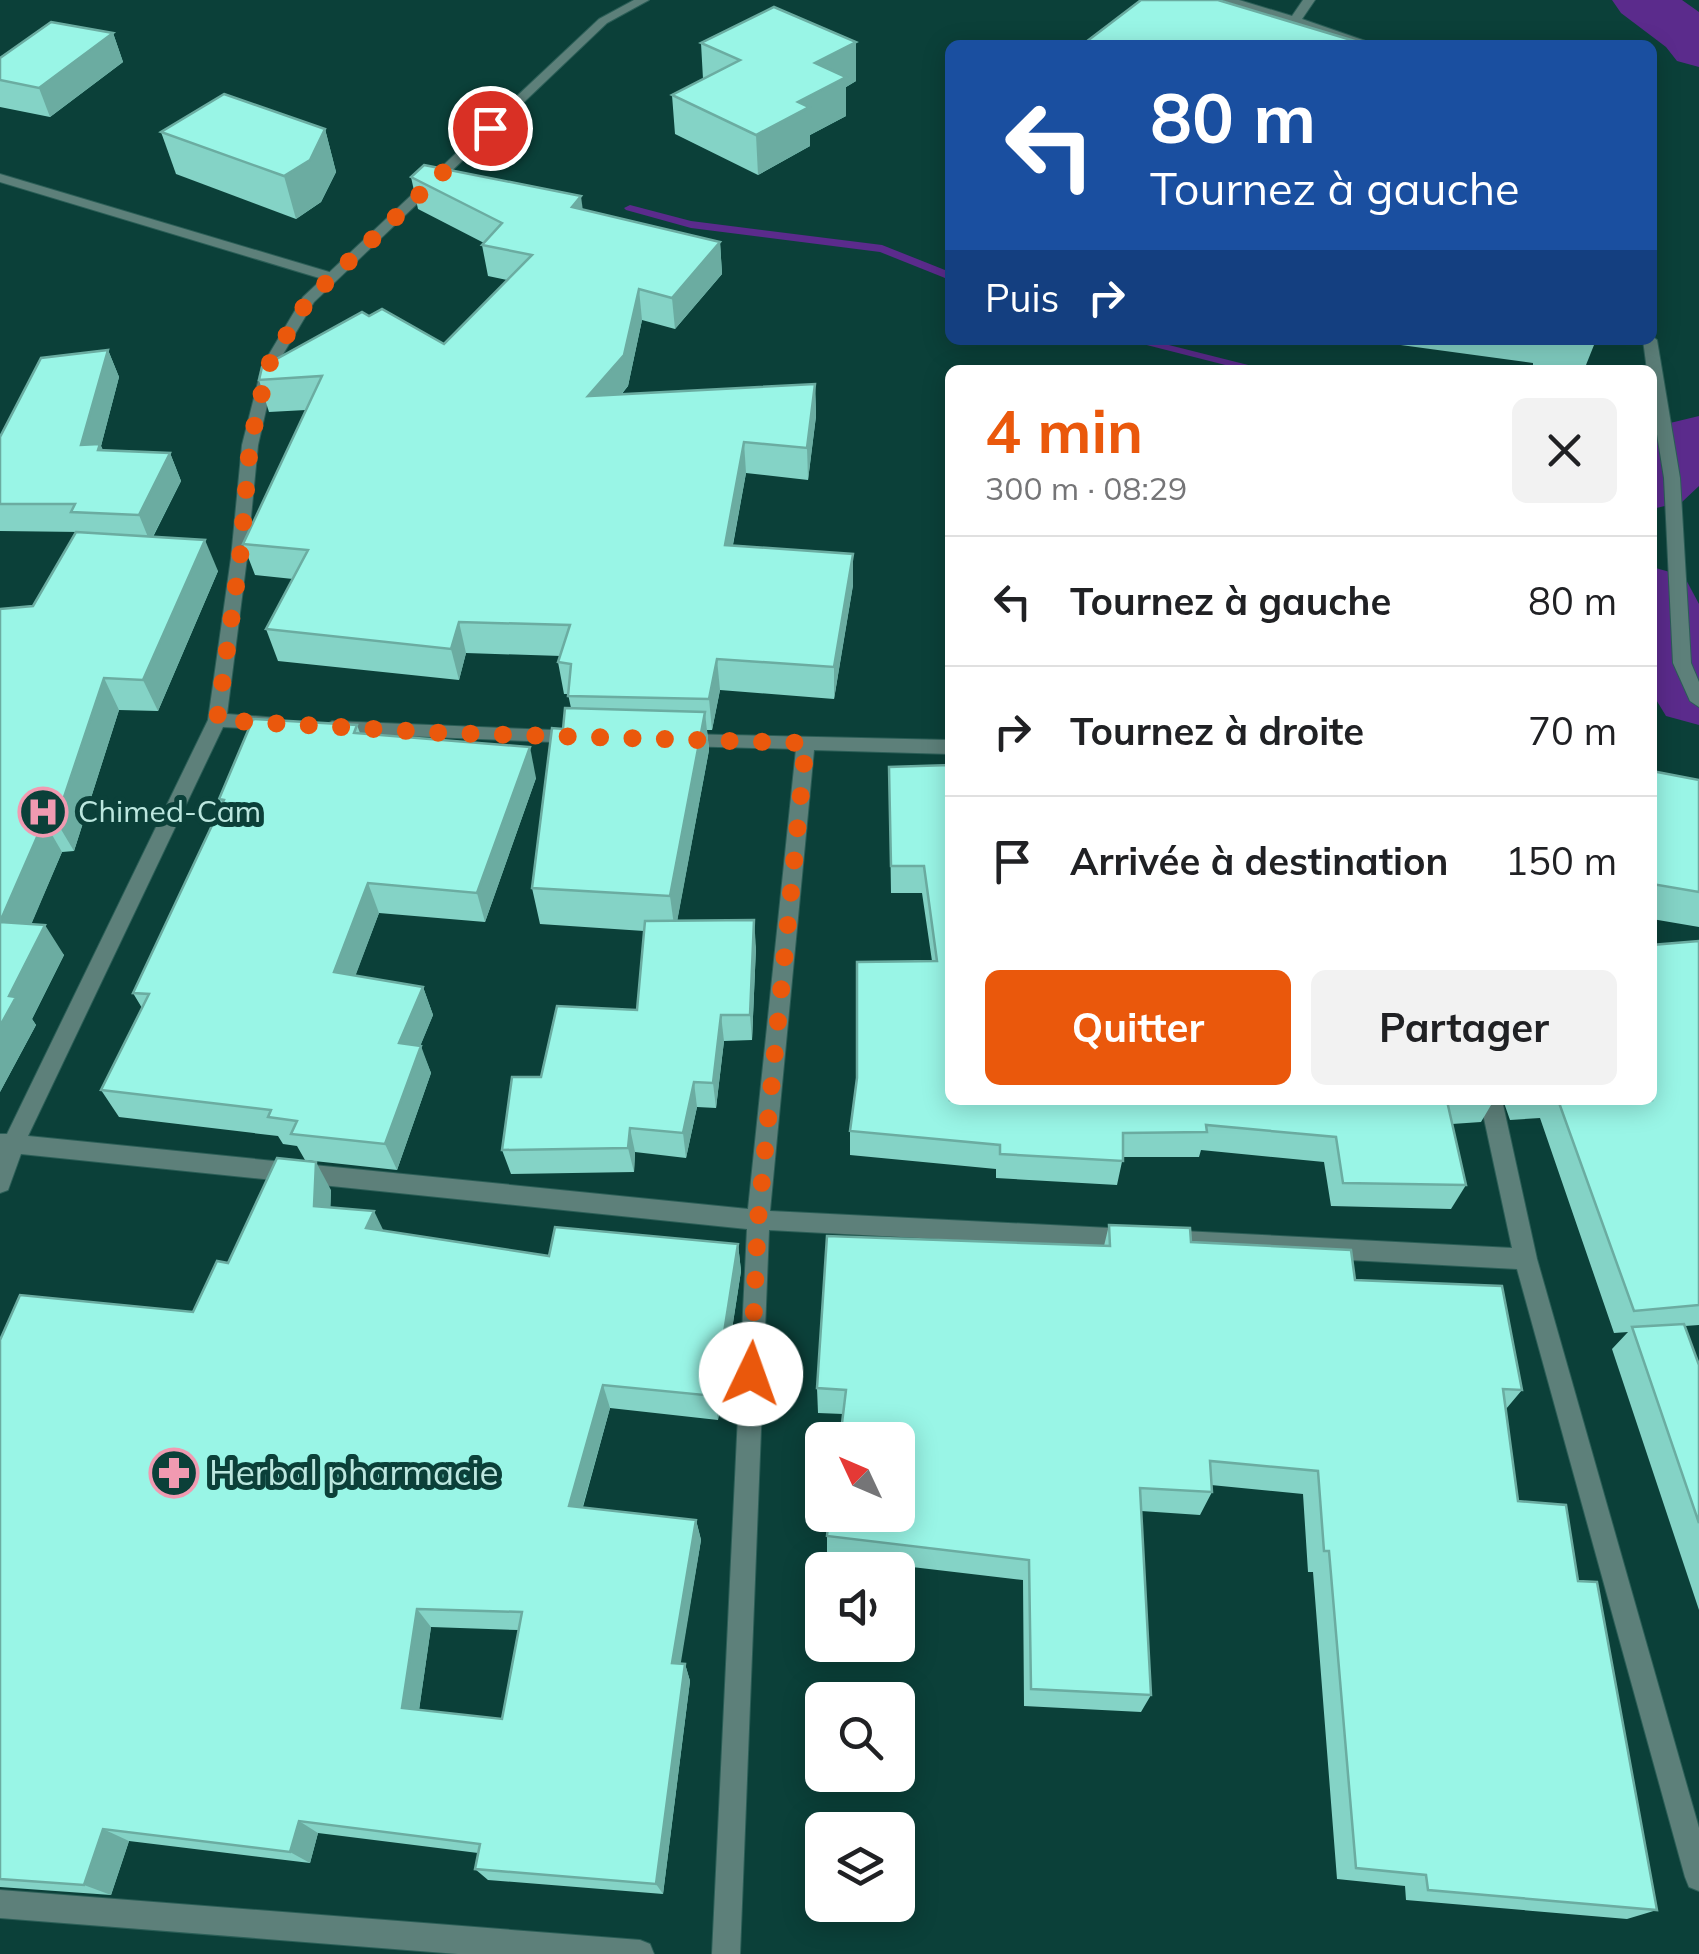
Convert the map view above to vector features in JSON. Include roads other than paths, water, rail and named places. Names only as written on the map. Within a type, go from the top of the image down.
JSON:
[{"type":"street","points":[[0,1183],[7,1144],[217,720],[240,558],[250,445],[268,366],[308,300],[603,21],[643,0]]},
{"type":"street","points":[[1227,0],[1355,40]]},
{"type":"street","points":[[1295,21],[1309,0]]},
{"type":"street","points":[[0,178],[332,277]]},
{"type":"street","points":[[1657,384],[1672,478],[1682,663],[1699,701]]},
{"type":"street","points":[[217,720],[593,738]]},
{"type":"street","points":[[668,740],[945,746]]},
{"type":"street","points":[[726,1954],[758,1220],[806,743]]},
{"type":"street","points":[[1492,1105],[1526,1259],[1699,1877]]},
{"type":"street","points":[[7,1144],[758,1220],[1526,1259]]},
{"type":"street","points":[[0,1904],[640,1954]]},
{"type":"waterway","points":[[1643,0],[1688,34],[1699,48]]},
{"type":"waterway","points":[[630,208],[691,224],[882,249],[945,274]]},
{"type":"waterway","points":[[1154,345],[1240,365]]},
{"type":"waterway","points":[[1657,479],[1699,441]]},
{"type":"waterway","points":[[1657,613],[1665,638],[1699,692]]},
{"type":"place","name":"Chimed-Cam","points":[[43,812]]},
{"type":"place","name":"Herbal pharmacie","points":[[174,1473]]}]
